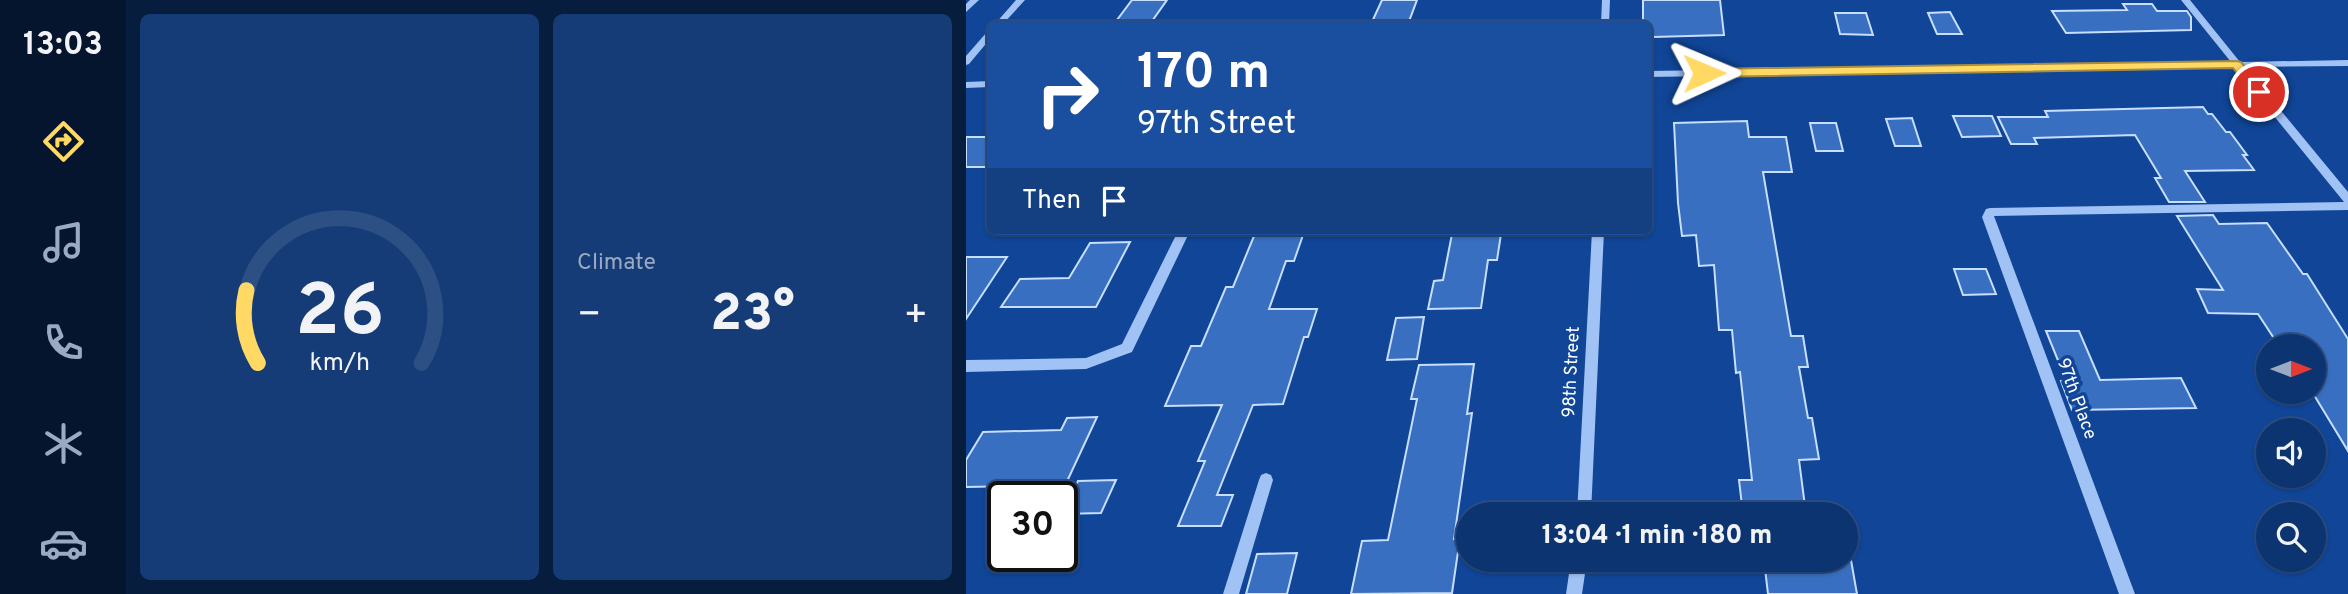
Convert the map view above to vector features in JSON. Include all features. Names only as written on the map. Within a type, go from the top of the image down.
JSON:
[{"type":"street","points":[[966,9],[975,0]]},
{"type":"street","points":[[1002,21],[1021,0]]},
{"type":"street","points":[[1605,21],[1606,0]]},
{"type":"street","points":[[2185,0],[2348,201]]},
{"type":"street","points":[[966,62],[987,38]]},
{"type":"street","points":[[1652,74],[2348,63]]},
{"type":"street","points":[[966,85],[987,84]]},
{"type":"street","name":"97th Place","points":[[2127,594],[1988,217],[1990,212],[2348,206]]},
{"type":"street","points":[[966,366],[1086,363],[1127,348],[1182,235]]},
{"type":"street","name":"98th Street","points":[[1585,502],[1598,235]]},
{"type":"street","points":[[1231,594],[1266,480]]},
{"type":"street","points":[[1574,594],[1577,572]]},
{"type":"building","points":[[1132,0],[1167,0],[1152,21],[1116,21]]},
{"type":"building","points":[[1382,0],[1417,0],[1409,21],[1372,21]]},
{"type":"building","points":[[1643,0],[1720,0],[1724,35],[1653,37],[1652,21],[1643,21]]},
{"type":"building","points":[[2123,4],[2152,4],[2157,11],[2187,11],[2191,17],[2191,30],[2066,33],[2052,11],[2127,10]]},
{"type":"building","points":[[1950,12],[1962,34],[1937,34],[1928,13]]},
{"type":"building","points":[[1835,13],[1866,13],[1873,35],[1840,34]]},
{"type":"building","points":[[2203,107],[2226,132],[2230,132],[2254,170],[2185,171],[2205,202],[2169,202],[2155,178],[2161,178],[2135,135],[2034,138],[2037,144],[2011,144],[1998,117],[2048,117],[2045,111]]},
{"type":"building","points":[[1953,116],[1992,116],[2001,136],[1962,137]]},
{"type":"building","points":[[1912,118],[1921,146],[1895,146],[1886,119]]},
{"type":"building","points":[[1747,121],[1749,137],[1786,137],[1792,172],[1763,172],[1791,336],[1803,336],[1808,367],[1799,367],[1819,459],[1799,460],[1804,502],[1742,502],[1739,480],[1752,480],[1740,372],[1736,373],[1732,330],[1719,330],[1714,265],[1699,266],[1696,235],[1682,236],[1674,123]]},
{"type":"building","points":[[1810,123],[1836,123],[1843,151],[1816,151]]},
{"type":"building","points":[[966,137],[987,137],[987,167],[966,167]]},
{"type":"building","points":[[2213,215],[2219,224],[2267,223],[2303,274],[2307,274],[2348,339],[2348,451],[2319,404],[2326,404],[2326,334],[2271,334],[2258,314],[2208,313],[2197,289],[2223,290],[2177,216]]},
{"type":"building","points":[[1303,235],[1294,261],[1286,261],[1269,309],[1317,309],[1308,337],[1304,337],[1283,404],[1253,405],[1217,495],[1233,495],[1221,526],[1178,526],[1205,461],[1198,461],[1222,405],[1165,406],[1191,346],[1201,346],[1226,287],[1233,287],[1254,236]]},
{"type":"building","points":[[1452,235],[1501,235],[1497,260],[1488,260],[1481,308],[1428,309],[1434,281],[1443,280]]},
{"type":"building","points":[[1130,242],[1096,307],[1001,307],[1020,279],[1069,278],[1090,243]]},
{"type":"building","points":[[966,257],[1007,257],[966,319]]},
{"type":"building","points":[[1954,269],[1986,269],[1996,294],[1963,295]]},
{"type":"building","points":[[1424,317],[1417,359],[1387,360],[1396,318]]},
{"type":"building","points":[[2046,331],[2079,331],[2100,380],[2181,378],[2196,408],[2072,410],[2061,381],[2066,380]]},
{"type":"building","points":[[1474,364],[1467,414],[1472,413],[1459,502],[1456,502],[1456,566],[1452,593],[1351,594],[1362,541],[1388,540],[1417,399],[1411,399],[1419,365]]},
{"type":"building","points":[[1097,417],[1067,481],[987,481],[987,487],[966,487],[966,460],[983,432],[1061,430],[1067,418]]},
{"type":"building","points":[[1116,480],[1101,513],[1078,514],[1078,481]]},
{"type":"building","points":[[1297,553],[1287,594],[1246,594],[1257,554]]},
{"type":"building","points":[[1765,572],[1853,572],[1857,594],[1768,594]]},
{"type":"route","points":[[1704,73],[2236,65],[2259,92]]}]
